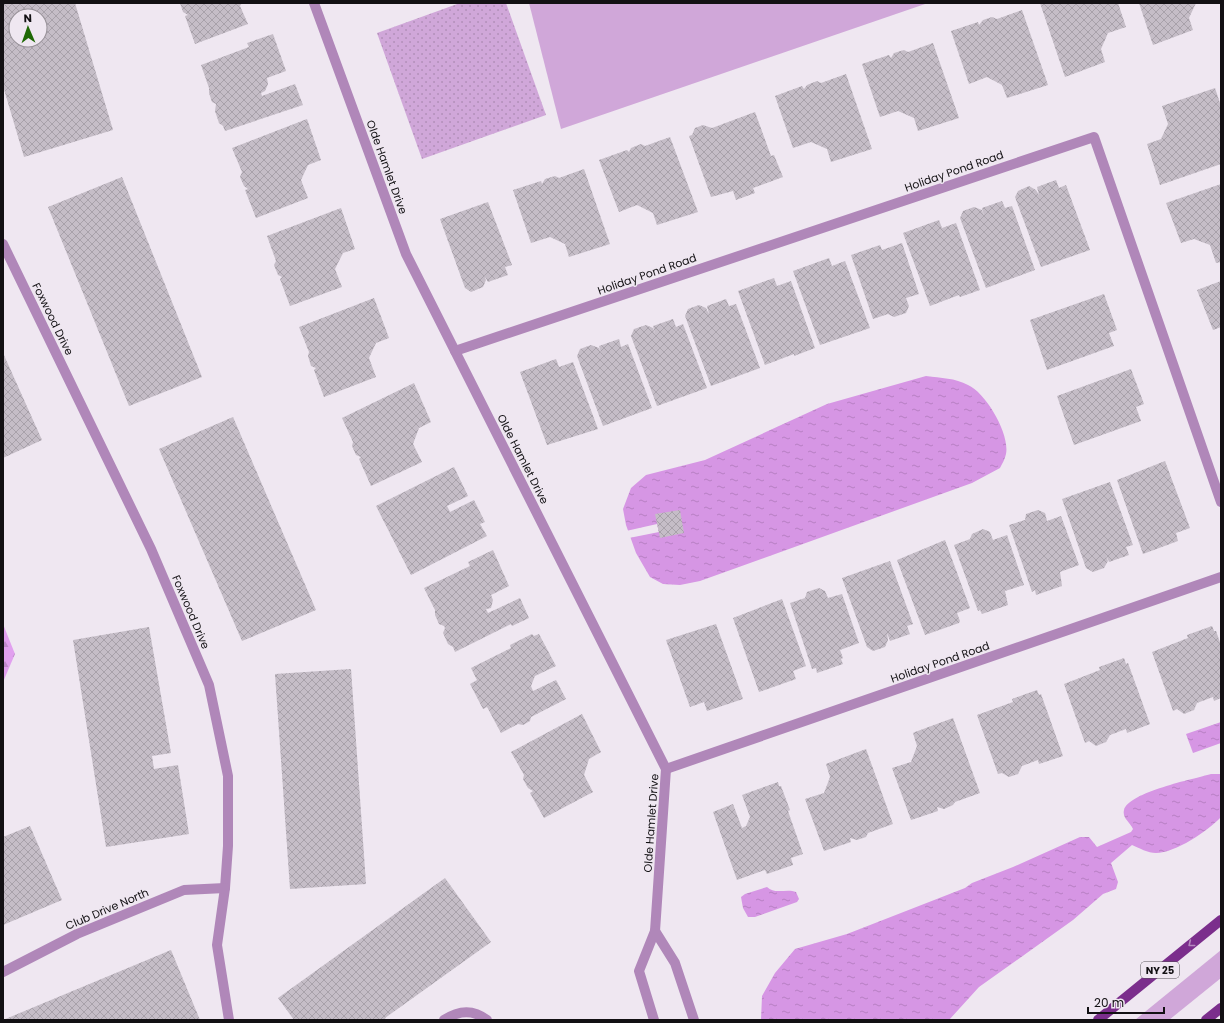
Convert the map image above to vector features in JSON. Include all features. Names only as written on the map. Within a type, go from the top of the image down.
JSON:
[{"type":"main road","name":"NY 25","points":[[1098,1020],[1221,920]]},
{"type":"main road","points":[[1206,1020],[1221,1008]]},
{"type":"street","name":"Olde Hamlet Drive","points":[[314,3],[406,254],[666,769],[656,931],[639,971],[654,1020]]},
{"type":"street","name":"Holiday Pond Road","points":[[456,351],[1094,136],[1221,502]]},
{"type":"street","name":"Foxwood Drive","points":[[3,244],[151,549],[209,684],[228,776],[228,846],[225,888],[217,945],[229,1020]]},
{"type":"street","name":"Holiday Pond Road","points":[[666,769],[1221,577]]},
{"type":"street","name":"Club Drive North","points":[[3,972],[77,934],[184,890],[225,888]]},
{"type":"street","points":[[656,931],[675,963],[694,1020]]},
{"type":"street","points":[[444,1020],[452,1014],[471,1012],[487,1020]]},
{"type":"shaded area","points":[[460,3],[506,3],[546,115],[422,159],[377,33]]},
{"type":"shaded area","points":[[529,3],[928,3],[561,129]]},
{"type":"shaded area","points":[[1221,950],[1221,978],[1169,1020],[1135,1020]]},
{"type":"green space","points":[[3,624],[15,654],[3,682]]},
{"type":"water","points":[[926,376],[958,381],[975,389],[982,396],[995,415],[1004,436],[1006,454],[1000,468],[972,483],[700,581],[680,585],[663,584],[650,577],[636,553],[626,525],[623,509],[631,488],[646,475],[705,460],[827,404]]},
{"type":"water","points":[[1221,722],[1221,743],[1193,753],[1186,734]]},
{"type":"water","points":[[1211,774],[1221,774],[1221,817],[1215,823],[1200,835],[1164,852],[1150,852],[1132,845],[1111,863],[1118,882],[1116,889],[1103,894],[1073,920],[979,987],[949,1020],[761,1020],[762,996],[775,973],[795,949],[847,934],[965,888],[972,883],[1013,867],[1080,837],[1089,837],[1097,847],[1131,832],[1133,829],[1125,818],[1124,810],[1128,803],[1137,797],[1163,787]]},
{"type":"water","points":[[767,887],[774,891],[796,892],[799,899],[797,902],[755,917],[748,917],[743,908],[741,897],[745,894]]},
{"type":"pier","points":[[657,524],[659,532],[629,538],[626,531]]},
{"type":"building","points":[[3,3],[75,3],[113,130],[24,157],[3,86]]},
{"type":"building","points":[[180,3],[242,3],[240,6],[248,24],[195,44],[185,16],[188,15],[183,12]]},
{"type":"building","points":[[1040,3],[1118,3],[1126,27],[1108,33],[1101,49],[1105,62],[1065,77]]},
{"type":"building","points":[[1139,3],[1196,3],[1189,18],[1193,30],[1153,45]]},
{"type":"building","points":[[1022,10],[1048,85],[1007,98],[1002,85],[987,77],[969,84],[951,31],[978,22],[979,25],[983,20],[992,17],[997,19]]},
{"type":"building","points":[[273,34],[286,71],[267,78],[268,84],[265,91],[261,93],[262,96],[295,84],[303,105],[225,131],[223,126],[219,123],[215,111],[216,104],[212,102],[201,65],[249,47],[247,43]]},
{"type":"building","points":[[933,43],[959,118],[918,131],[914,118],[898,111],[880,117],[862,64],[889,55],[891,58],[894,53],[904,50],[908,52]]},
{"type":"building","points":[[846,74],[872,149],[831,162],[827,149],[811,142],[793,148],[775,96],[802,86],[804,89],[807,85],[817,81],[821,83]]},
{"type":"building","points":[[1215,88],[1221,106],[1221,164],[1160,185],[1147,144],[1161,139],[1168,124],[1162,106]]},
{"type":"building","points":[[755,112],[771,156],[774,155],[783,177],[753,188],[755,193],[736,200],[733,191],[711,197],[689,136],[692,135],[695,128],[703,125],[712,128]]},
{"type":"building","points":[[307,119],[321,160],[308,165],[301,180],[308,198],[256,218],[245,190],[248,189],[244,186],[240,177],[242,172],[232,148]]},
{"type":"building","points":[[670,137],[698,212],[657,225],[653,213],[637,205],[619,212],[599,160],[627,150],[629,152],[631,148],[641,144],[645,146]]},
{"type":"building","points":[[584,169],[610,244],[569,257],[565,244],[550,237],[531,243],[513,190],[541,181],[542,184],[545,179],[555,176],[559,178]]},
{"type":"building","points":[[122,177],[202,377],[129,406],[48,207]]},
{"type":"building","points":[[1056,180],[1059,188],[1066,185],[1090,250],[1041,267],[1015,197],[1018,191],[1029,186],[1036,190],[1039,195],[1037,187]]},
{"type":"building","points":[[1221,184],[1221,262],[1216,263],[1210,245],[1194,239],[1181,243],[1166,203]]},
{"type":"building","points":[[1002,201],[1005,208],[1012,206],[1035,270],[986,288],[960,218],[963,211],[974,207],[982,210],[984,216],[982,208]]},
{"type":"building","points":[[488,202],[512,265],[505,267],[508,275],[488,282],[484,275],[486,280],[483,287],[471,292],[465,288],[440,219]]},
{"type":"building","points":[[341,208],[355,249],[343,253],[335,269],[342,287],[290,306],[280,279],[282,277],[278,275],[274,265],[276,261],[267,236]]},
{"type":"building","points":[[939,220],[942,228],[956,223],[980,290],[960,297],[959,295],[930,306],[903,233]]},
{"type":"building","points":[[902,243],[919,294],[906,298],[909,306],[906,313],[894,317],[888,314],[873,319],[851,255],[880,245],[882,250]]},
{"type":"building","points":[[829,258],[832,266],[845,261],[870,328],[820,345],[793,271]]},
{"type":"building","points":[[774,278],[777,286],[791,281],[815,348],[765,365],[738,291]]},
{"type":"building","points":[[1221,281],[1221,327],[1213,330],[1197,290]]},
{"type":"building","points":[[1104,294],[1117,330],[1109,333],[1114,346],[1047,370],[1030,320]]},
{"type":"building","points":[[374,298],[389,338],[376,343],[369,358],[376,377],[324,397],[314,370],[316,368],[311,366],[308,356],[309,352],[299,327]]},
{"type":"building","points":[[726,299],[729,306],[736,304],[760,368],[711,386],[685,316],[688,309],[699,305],[706,308],[709,314],[707,306]]},
{"type":"building","points":[[673,319],[676,327],[683,324],[707,388],[657,406],[631,336],[634,329],[646,325],[653,328],[655,334],[653,326]]},
{"type":"building","points":[[619,339],[621,347],[628,344],[652,408],[603,426],[577,356],[580,349],[591,345],[599,348],[601,354],[599,346]]},
{"type":"building","points":[[3,353],[42,440],[3,458]]},
{"type":"building","points":[[556,359],[559,367],[573,362],[598,429],[547,445],[520,372]]},
{"type":"building","points":[[1131,369],[1144,404],[1136,407],[1141,421],[1074,445],[1057,396]]},
{"type":"building","points":[[414,383],[431,422],[419,428],[413,444],[422,462],[371,486],[359,459],[361,457],[356,455],[352,446],[353,442],[342,418]]},
{"type":"building","points":[[233,417],[316,610],[242,641],[159,449]]},
{"type":"building","points":[[1165,461],[1190,528],[1176,533],[1178,541],[1143,554],[1117,480]]},
{"type":"building","points":[[454,467],[468,496],[447,506],[450,512],[474,500],[485,522],[480,524],[487,536],[411,575],[376,506]]},
{"type":"building","points":[[1110,482],[1133,545],[1126,547],[1129,555],[1109,562],[1106,555],[1108,561],[1104,568],[1093,572],[1086,568],[1062,499]]},
{"type":"building","points":[[680,510],[684,533],[660,538],[655,514]]},
{"type":"building","points":[[1038,510],[1045,513],[1047,521],[1061,516],[1079,565],[1060,572],[1062,586],[1036,595],[1035,590],[1032,592],[1009,525],[1025,520],[1026,514]]},
{"type":"building","points":[[983,529],[990,532],[993,540],[1007,535],[1024,585],[1005,591],[1008,605],[982,614],[980,610],[978,611],[954,545],[970,539],[972,534]]},
{"type":"building","points":[[945,540],[970,608],[957,613],[960,621],[959,623],[925,635],[897,560]]},
{"type":"building","points":[[493,550],[509,586],[491,595],[493,600],[491,608],[486,609],[488,613],[520,598],[529,618],[512,626],[511,624],[455,652],[453,647],[448,644],[443,633],[445,628],[439,624],[435,615],[435,610],[424,588],[470,566],[468,562]]},
{"type":"building","points":[[890,561],[913,624],[907,626],[910,634],[890,641],[887,633],[888,640],[885,647],[873,651],[867,647],[842,578]]},
{"type":"building","points":[[819,588],[825,591],[828,598],[842,594],[859,643],[840,650],[843,658],[841,659],[843,664],[817,673],[816,668],[812,669],[790,603],[805,598],[807,592]]},
{"type":"building","points":[[782,599],[806,666],[793,671],[796,679],[759,692],[733,618]]},
{"type":"building","points":[[716,624],[743,699],[707,711],[704,702],[690,707],[666,640]]},
{"type":"building","points":[[1212,626],[1214,631],[1216,631],[1221,645],[1221,698],[1214,701],[1213,697],[1197,703],[1194,710],[1184,714],[1177,709],[1173,711],[1152,652],[1188,638],[1187,635]]},
{"type":"building","points":[[149,627],[171,753],[152,756],[154,769],[178,765],[189,834],[106,847],[73,640]]},
{"type":"building","points":[[532,634],[534,636],[539,634],[556,666],[535,676],[531,686],[533,691],[556,680],[566,699],[531,717],[530,721],[523,725],[518,724],[501,733],[487,707],[483,709],[470,684],[477,680],[471,668],[511,648],[510,645]]},
{"type":"building","points":[[1124,658],[1126,664],[1128,663],[1150,724],[1127,733],[1126,729],[1110,735],[1106,742],[1096,746],[1089,741],[1085,743],[1064,684],[1100,670],[1099,667]]},
{"type":"building","points":[[351,669],[366,884],[290,889],[275,674]]},
{"type":"building","points":[[1037,690],[1039,695],[1041,694],[1063,756],[1039,764],[1038,760],[1022,766],[1018,774],[1009,777],[1002,773],[998,774],[977,715],[1013,702],[1012,699]]},
{"type":"building","points":[[582,714],[601,752],[589,759],[584,775],[593,792],[544,818],[530,793],[533,791],[528,788],[523,779],[524,775],[511,752]]},
{"type":"building","points":[[953,718],[980,793],[955,802],[953,805],[944,809],[937,807],[938,811],[911,820],[892,768],[911,762],[917,746],[913,733]]},
{"type":"building","points":[[866,749],[893,824],[868,833],[866,837],[857,840],[850,838],[851,842],[824,851],[805,799],[824,793],[830,777],[826,764]]},
{"type":"building","points":[[778,782],[790,810],[788,811],[803,854],[791,858],[793,865],[767,874],[765,870],[737,880],[713,812],[733,804],[742,828],[746,826],[750,817],[742,795]]},
{"type":"building","points":[[30,826],[62,900],[3,925],[3,837]]},
{"type":"building","points":[[445,878],[491,942],[385,1018],[386,1020],[294,1020],[278,998]]},
{"type":"building","points":[[171,950],[200,1020],[3,1020]]}]
